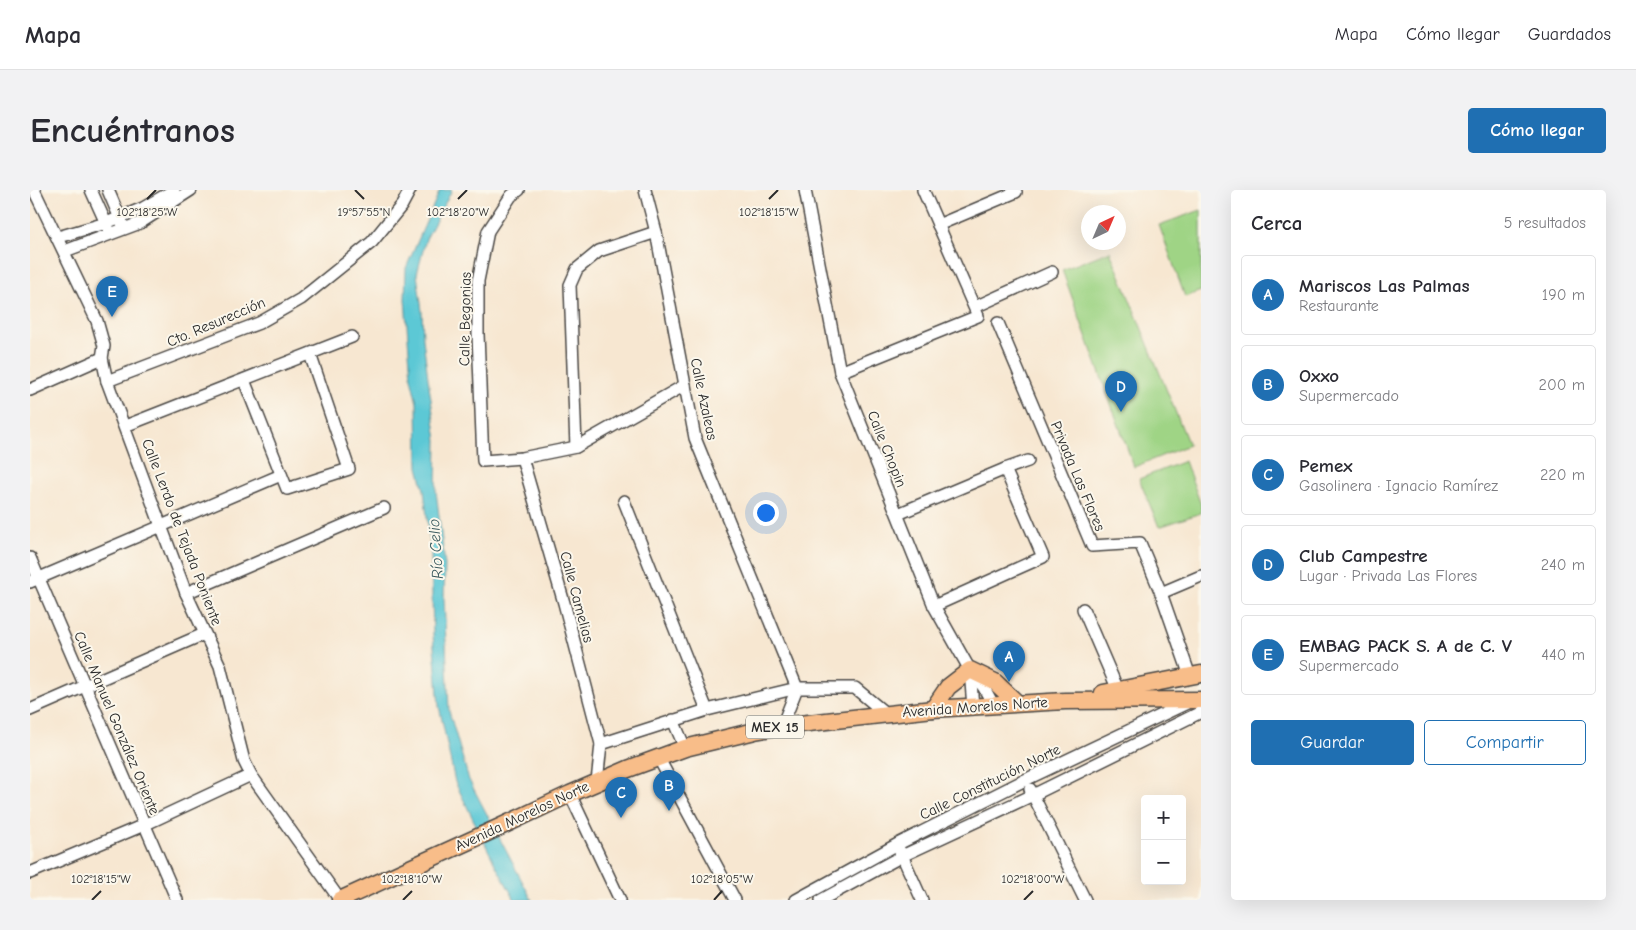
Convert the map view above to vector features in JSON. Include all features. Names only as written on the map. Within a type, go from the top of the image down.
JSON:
[{"type":"main road","points":[[933,709],[948,687],[970,670],[996,682],[1017,703]]},
{"type":"main road","name":"MEX 15","points":[[1064,701],[1196,675]]},
{"type":"main road","name":"MEX 15","points":[[1064,701],[1200,702]]},
{"type":"main road","name":"Avenida Morelos Norte","points":[[340,900],[597,782],[685,748],[782,726],[885,713],[1064,701]]},
{"type":"street","points":[[91,190],[111,234]]},
{"type":"street","points":[[108,190],[125,229]]},
{"type":"street","points":[[58,237],[106,223],[143,208],[174,190]]},
{"type":"street","points":[[65,251],[140,223],[191,190]]},
{"type":"street","name":"Cto. Resurección","points":[[107,381],[259,323],[301,299],[372,242],[402,205],[410,190]]},
{"type":"street","name":"Calle Begonias","points":[[518,190],[511,196],[488,231],[478,280],[478,334],[483,460],[522,458]]},
{"type":"street","name":"Calle Azaleas","points":[[645,190],[656,232],[694,438],[797,688]]},
{"type":"street","name":"Calle Chopin","points":[[805,190],[840,372],[934,606],[970,670],[973,707]]},
{"type":"street","points":[[923,190],[976,312]]},
{"type":"street","points":[[938,225],[1016,192]]},
{"type":"street","name":"Calle Lerdo de Tejada Poniente","points":[[33,193],[58,237],[97,321],[104,346],[102,358],[107,381],[186,593],[220,666],[244,762],[251,776],[340,900]]},
{"type":"street","points":[[576,448],[570,285],[576,269],[599,251],[656,232]]},
{"type":"street","points":[[840,372],[976,312],[1052,272]]},
{"type":"street","name":"Privada Las Flores","points":[[998,323],[1092,546],[1140,543],[1196,675]]},
{"type":"street","points":[[125,426],[352,337]]},
{"type":"street","points":[[244,380],[286,489],[349,469],[310,354]]},
{"type":"street","points":[[30,390],[102,358]]},
{"type":"street","points":[[522,458],[576,448],[685,385]]},
{"type":"street","name":"Calle Camelias","points":[[522,458],[601,744]]},
{"type":"street","points":[[898,514],[1028,461]]},
{"type":"street","points":[[934,606],[1044,558],[1005,469]]},
{"type":"street","points":[[34,580],[281,475]]},
{"type":"street","points":[[624,501],[707,710]]},
{"type":"street","points":[[186,593],[384,508]]},
{"type":"street","name":"Calle Manuel González Oriente","points":[[30,558],[34,580],[85,685],[177,900]]},
{"type":"street","points":[[1161,593],[1201,576]]},
{"type":"street","points":[[1083,609],[1118,690]]},
{"type":"street","points":[[30,710],[204,634]]},
{"type":"street","points":[[970,670],[984,688],[994,706]]},
{"type":"street","points":[[782,726],[797,688]]},
{"type":"street","name":"Avenida Morelos Norte","points":[[601,744],[707,710],[797,688],[855,688],[885,713]]},
{"type":"street","name":"Calle Constitución Norte","points":[[796,900],[898,844],[1026,780],[1200,702]]},
{"type":"street","name":"Calle Constitución Norte","points":[[821,900],[902,856],[1033,795],[1200,702]]},
{"type":"street","points":[[673,720],[685,748]]},
{"type":"street","points":[[597,782],[601,744]]},
{"type":"street","points":[[658,757],[736,900]]},
{"type":"street","points":[[30,873],[144,825],[251,776]]},
{"type":"street","points":[[1026,780],[1083,899]]},
{"type":"street","points":[[570,794],[620,900]]},
{"type":"street","points":[[898,844],[922,900]]},
{"type":"green space","points":[[1201,210],[1201,291],[1185,297],[1159,225]]},
{"type":"green space","points":[[1110,251],[1189,445],[1134,467],[1062,270]]},
{"type":"green space","points":[[1185,461],[1201,505],[1201,513],[1159,527],[1139,479]]},
{"type":"water","name":"Río Celio","points":[[440,190],[452,190],[426,239],[417,274],[422,311],[423,339],[437,440],[436,491],[445,565],[444,598],[449,711],[469,780],[532,900],[515,900],[495,864],[455,782],[439,706],[433,635],[431,553],[424,490],[418,467],[417,403],[411,378],[405,299],[406,268]]},
{"type":"place","name":"EMBAG PACK S. A de C. V","points":[[112,317]]},
{"type":"place","name":"Club Campestre","points":[[1121,412]]},
{"type":"place","name":"Mariscos Las Palmas","points":[[1009,682]]},
{"type":"place","name":"Oxxo","points":[[669,811]]},
{"type":"place","name":"Pemex","points":[[621,818]]}]
